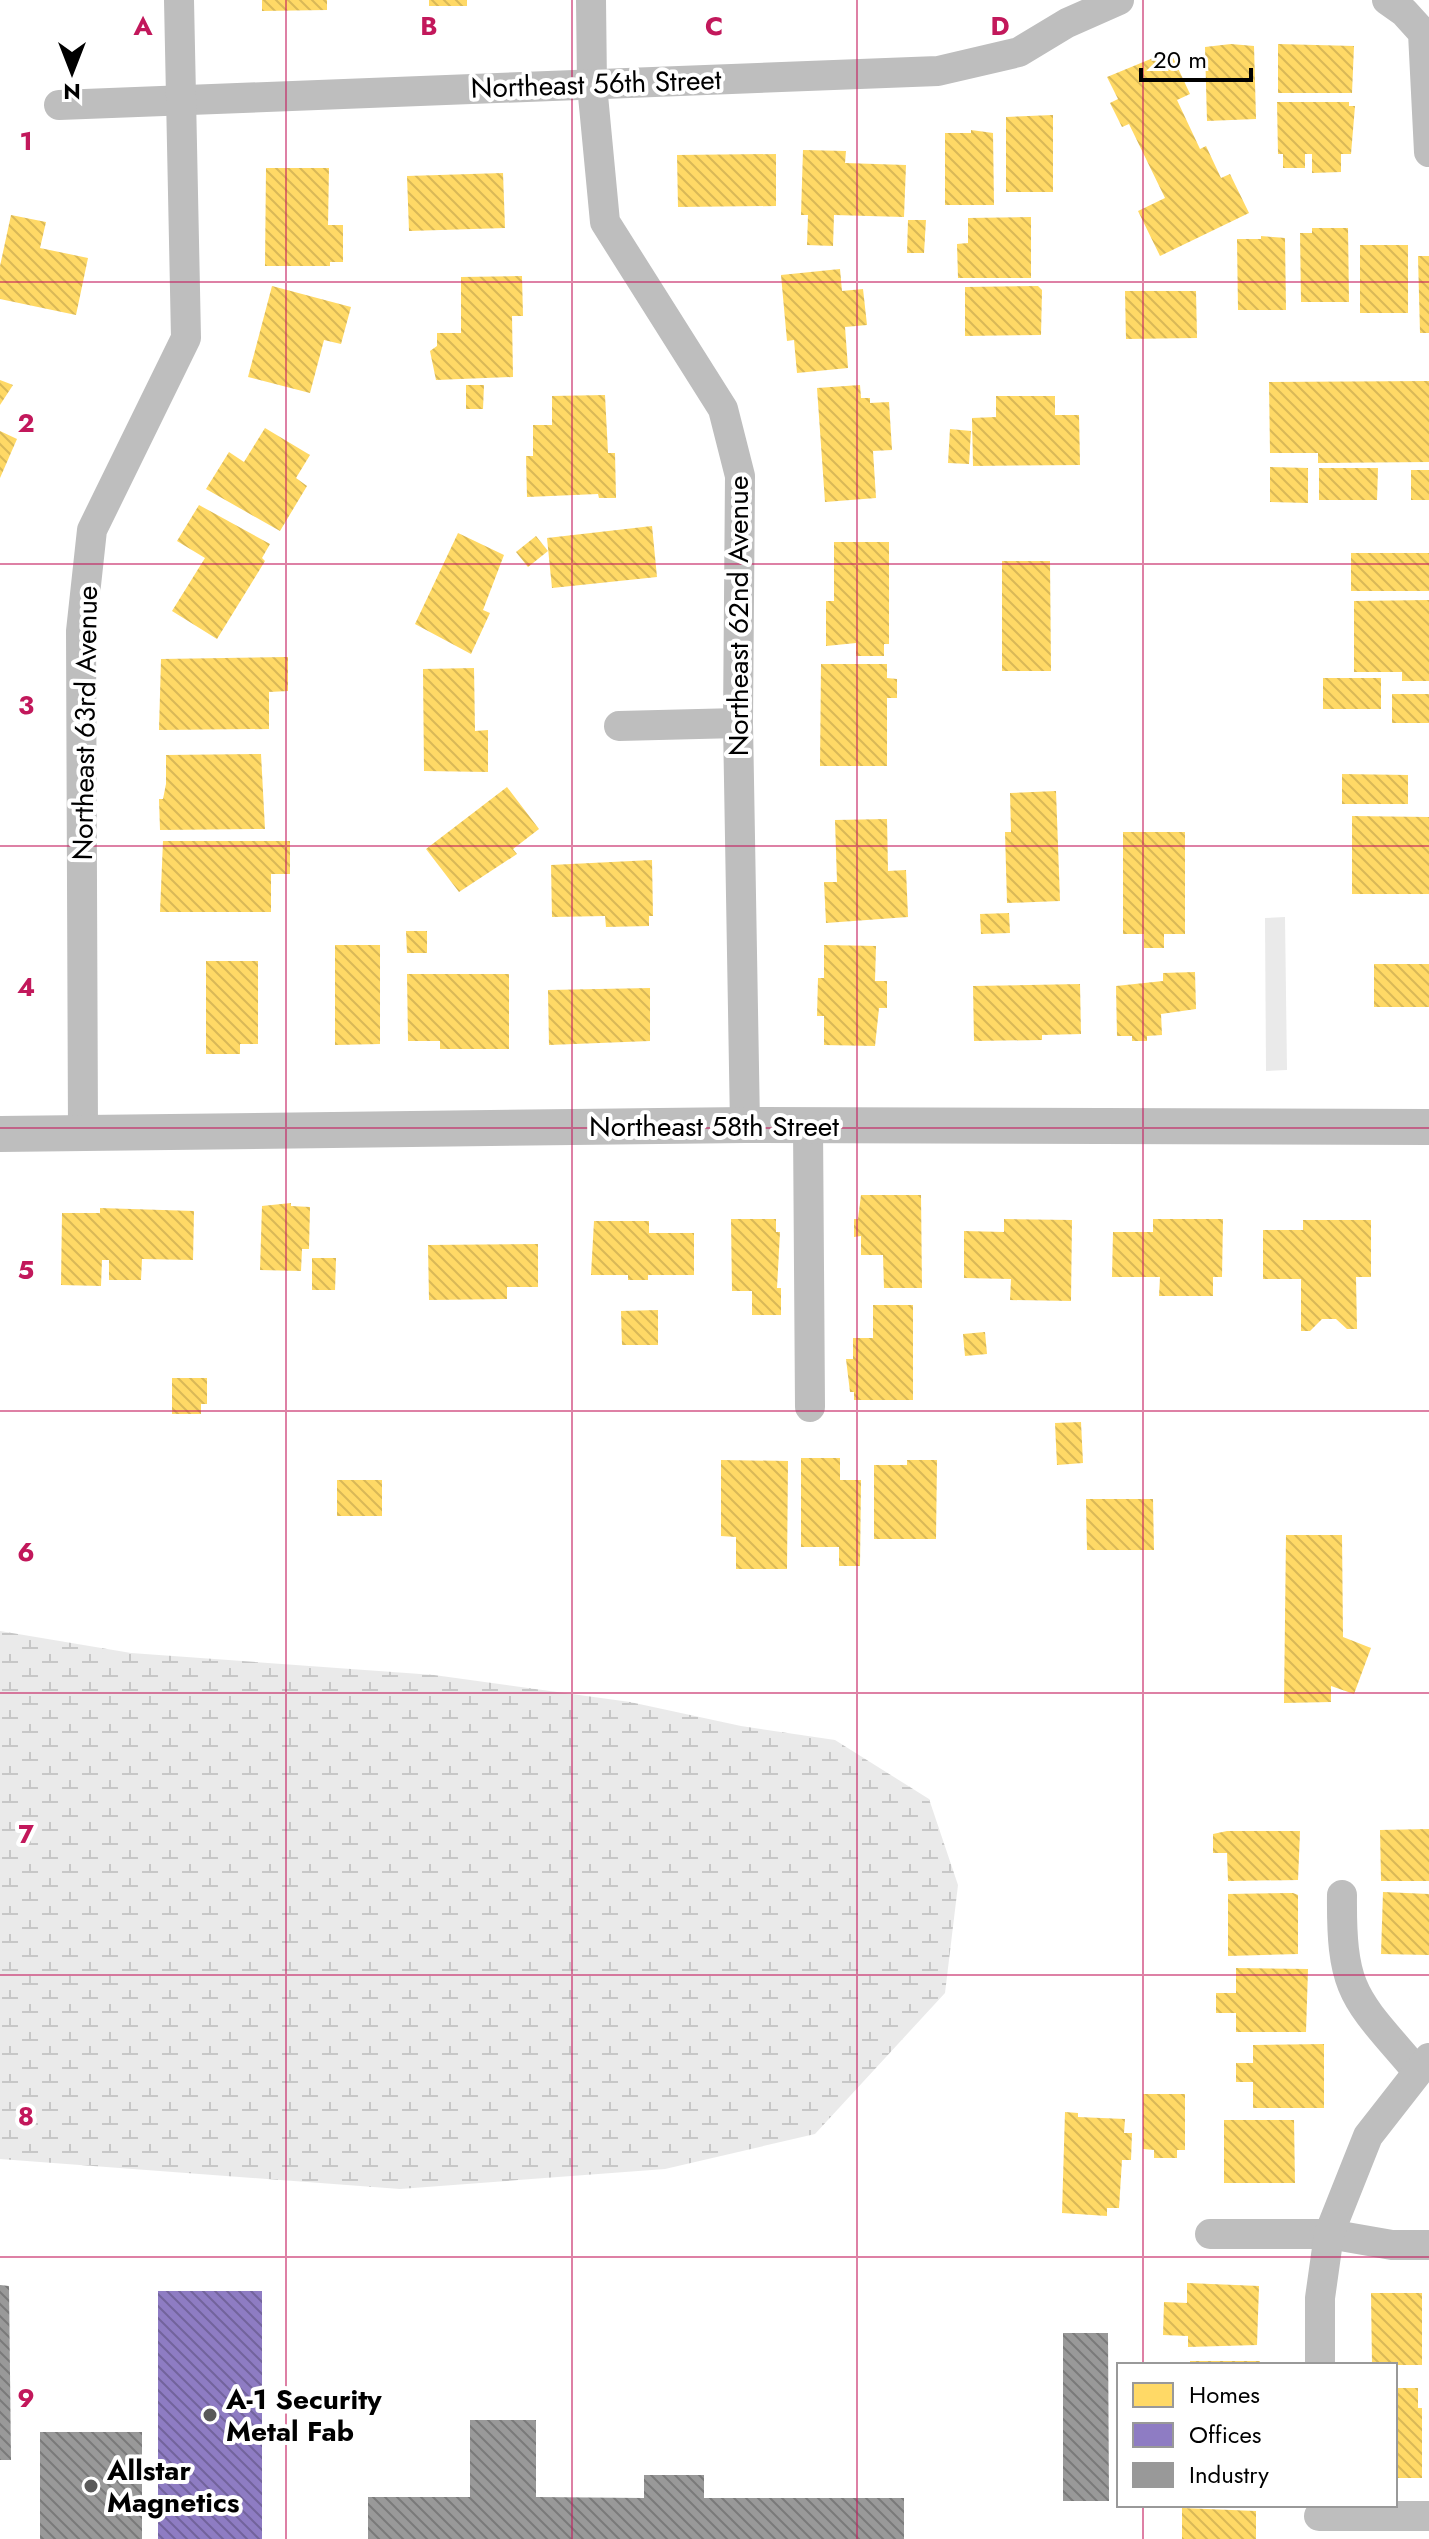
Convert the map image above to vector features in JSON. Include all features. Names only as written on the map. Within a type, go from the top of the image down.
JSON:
[{"type":"street","name":"Northeast 63rd Avenue","points":[[83,1132],[81,631],[92,530],[186,338],[179,0]]},
{"type":"street","name":"Northeast 62nd Avenue","points":[[591,0],[592,85],[605,222],[723,409],[740,476],[738,723],[745,1125]]},
{"type":"street","name":"Northeast 56th Street","points":[[59,105],[938,71],[1019,52],[1066,12],[1119,0]]},
{"type":"street","points":[[1400,4],[1423,33],[1429,152]]},
{"type":"street","points":[[619,726],[738,723]]},
{"type":"street","name":"Northeast 58th Street","points":[[0,1134],[745,1125],[1429,1127]]},
{"type":"street","points":[[808,1125],[810,1407]]},
{"type":"street","points":[[1320,2363],[1320,2298],[1329,2234],[1368,2136],[1423,2064],[1352,1990],[1342,1945],[1342,1895]]},
{"type":"street","points":[[1210,2234],[1329,2234],[1392,2245],[1429,2245]]},
{"type":"street","points":[[1319,2520],[1429,2516]]},
{"type":"green space","points":[[1285,917],[1287,1070],[1266,1071],[1265,918]]},
{"type":"green space","points":[[0,1631],[131,1653],[434,1675],[630,1702],[741,1726],[835,1740],[929,1799],[958,1885],[945,1993],[815,2134],[665,2169],[400,2189],[0,2159]]},
{"type":"building: Homes","points":[[262,0],[327,0],[327,10],[262,11]]},
{"type":"building: Homes","points":[[429,0],[467,0],[467,6],[429,6]]},
{"type":"building: Homes","points":[[1231,44],[1254,46],[1256,119],[1207,121],[1205,47]]},
{"type":"building: Homes","points":[[1278,44],[1354,46],[1352,93],[1278,93]]},
{"type":"building: Homes","points":[[1170,51],[1190,94],[1177,100],[1200,149],[1206,146],[1221,178],[1230,174],[1249,213],[1160,256],[1138,211],[1165,198],[1129,124],[1122,127],[1110,103],[1118,99],[1107,77]]},
{"type":"building: Homes","points":[[1277,102],[1349,102],[1349,106],[1355,106],[1351,154],[1341,154],[1341,172],[1312,173],[1312,154],[1305,154],[1305,168],[1283,168],[1283,154],[1278,154]]},
{"type":"building: Homes","points":[[1053,115],[1053,192],[1006,192],[1006,117]]},
{"type":"building: Homes","points":[[971,130],[993,133],[994,205],[945,205],[945,133],[971,133]]},
{"type":"building: Homes","points":[[803,150],[846,151],[845,163],[906,165],[904,217],[834,215],[833,246],[807,245],[808,215],[801,215]]},
{"type":"building: Homes","points":[[776,154],[776,206],[678,207],[677,155]]},
{"type":"building: Homes","points":[[266,168],[329,168],[328,225],[343,225],[343,262],[330,262],[330,266],[265,266]]},
{"type":"building: Homes","points":[[503,173],[505,228],[409,231],[407,176]]},
{"type":"building: Homes","points":[[11,215],[46,222],[40,248],[88,258],[76,315],[0,299],[0,266]]},
{"type":"building: Homes","points":[[1031,217],[1031,278],[958,278],[957,244],[968,243],[968,218]]},
{"type":"building: Homes","points":[[908,220],[926,220],[924,253],[907,253]]},
{"type":"building: Homes","points":[[1312,228],[1348,228],[1349,302],[1301,302],[1300,233],[1312,233]]},
{"type":"building: Homes","points":[[1261,236],[1285,238],[1286,310],[1238,310],[1237,239],[1261,239]]},
{"type":"building: Homes","points":[[1360,245],[1408,245],[1408,313],[1360,313]]},
{"type":"building: Homes","points":[[1418,256],[1429,256],[1429,333],[1420,333]]},
{"type":"building: Homes","points":[[840,269],[842,291],[863,289],[867,325],[845,327],[848,368],[797,373],[794,340],[787,341],[781,275]]},
{"type":"building: Homes","points":[[522,276],[523,316],[512,316],[513,377],[436,380],[430,351],[437,346],[437,333],[461,333],[461,277]]},
{"type":"building: Homes","points":[[272,286],[351,307],[341,344],[324,340],[310,393],[248,377]]},
{"type":"building: Homes","points":[[1038,286],[1042,290],[1041,335],[965,336],[965,287]]},
{"type":"building: Homes","points":[[1125,291],[1196,291],[1197,338],[1126,339]]},
{"type":"building: Homes","points":[[0,380],[13,385],[0,405]]},
{"type":"building: Homes","points":[[1429,381],[1429,462],[1318,463],[1318,453],[1270,453],[1269,382]]},
{"type":"building: Homes","points":[[466,385],[484,385],[483,409],[466,409]]},
{"type":"building: Homes","points":[[860,385],[861,398],[870,398],[870,403],[889,402],[892,450],[873,451],[876,498],[825,502],[817,388]]},
{"type":"building: Homes","points":[[605,395],[608,453],[615,453],[616,498],[599,498],[598,494],[527,497],[526,456],[533,456],[533,425],[552,425],[552,396]]},
{"type":"building: Homes","points":[[996,396],[1055,396],[1055,415],[1079,415],[1080,465],[973,466],[972,418],[996,417]]},
{"type":"building: Homes","points":[[265,428],[310,455],[296,478],[307,486],[280,531],[206,489],[229,452],[244,462]]},
{"type":"building: Homes","points":[[950,429],[971,431],[969,464],[948,463]]},
{"type":"building: Homes","points":[[0,431],[17,439],[0,478]]},
{"type":"building: Homes","points":[[1270,467],[1308,468],[1308,503],[1270,502]]},
{"type":"building: Homes","points":[[1319,468],[1378,468],[1377,500],[1319,500]]},
{"type":"building: Homes","points":[[1411,470],[1429,470],[1429,500],[1411,500]]},
{"type":"building: Homes","points":[[199,505],[270,544],[262,558],[265,561],[217,639],[172,611],[205,558],[177,541]]},
{"type":"building: Homes","points":[[652,526],[657,577],[552,588],[547,538]]},
{"type":"building: Homes","points":[[458,533],[504,555],[483,610],[490,613],[471,654],[415,624]]},
{"type":"building: Homes","points":[[536,536],[548,551],[528,567],[516,552]]},
{"type":"building: Homes","points":[[834,542],[889,542],[889,644],[884,644],[884,656],[856,656],[856,643],[826,646],[826,601],[834,601]]},
{"type":"building: Homes","points":[[1351,553],[1429,553],[1429,591],[1351,591]]},
{"type":"building: Homes","points":[[1002,561],[1050,561],[1051,671],[1002,671]]},
{"type":"building: Homes","points":[[1429,600],[1429,681],[1402,681],[1402,672],[1354,672],[1354,601]]},
{"type":"building: Homes","points":[[288,657],[288,691],[269,692],[269,729],[159,730],[161,659]]},
{"type":"building: Homes","points":[[821,664],[887,664],[887,678],[897,679],[897,698],[887,698],[887,766],[820,766]]},
{"type":"building: Homes","points":[[474,668],[475,731],[488,730],[488,772],[424,771],[423,669]]},
{"type":"building: Homes","points":[[1323,678],[1381,678],[1381,709],[1323,709]]},
{"type":"building: Homes","points":[[1392,694],[1429,694],[1429,723],[1392,723]]},
{"type":"building: Homes","points":[[261,754],[265,829],[160,830],[159,799],[163,799],[166,784],[166,755]]},
{"type":"building: Homes","points":[[1342,774],[1408,775],[1408,804],[1342,804]]},
{"type":"building: Homes","points":[[507,787],[539,829],[513,849],[517,854],[459,892],[426,849]]},
{"type":"building: Homes","points":[[1056,791],[1060,901],[1007,903],[1005,832],[1011,832],[1010,793]]},
{"type":"building: Homes","points":[[1352,816],[1429,817],[1429,894],[1352,894]]},
{"type":"building: Homes","points":[[887,819],[888,871],[906,870],[908,917],[826,923],[824,882],[837,882],[835,820]]},
{"type":"building: Homes","points":[[1123,832],[1185,832],[1185,934],[1164,934],[1164,948],[1144,948],[1144,934],[1123,934]]},
{"type":"building: Homes","points":[[163,841],[290,841],[290,874],[271,874],[271,912],[160,912]]},
{"type":"building: Homes","points":[[652,860],[653,916],[649,916],[649,926],[606,927],[605,916],[552,917],[551,865]]},
{"type":"building: Homes","points":[[1009,913],[1010,933],[981,934],[980,914]]},
{"type":"building: Homes","points":[[406,931],[427,931],[427,953],[407,953]]},
{"type":"building: Homes","points":[[335,945],[380,945],[380,1044],[335,1045]]},
{"type":"building: Homes","points":[[824,945],[876,946],[875,981],[887,981],[887,1008],[879,1008],[875,1046],[824,1045],[824,1016],[817,1016],[818,978],[824,978]]},
{"type":"building: Homes","points":[[206,961],[258,961],[258,1044],[240,1044],[240,1054],[206,1054]]},
{"type":"building: Homes","points":[[1374,964],[1429,964],[1429,1007],[1374,1007]]},
{"type":"building: Homes","points":[[1195,972],[1196,1009],[1161,1014],[1162,1035],[1147,1036],[1147,1041],[1132,1041],[1132,1036],[1117,1036],[1116,986],[1163,981],[1163,973]]},
{"type":"building: Homes","points":[[407,974],[509,974],[509,1049],[440,1049],[440,1041],[408,1041]]},
{"type":"building: Homes","points":[[1080,984],[1081,1034],[1042,1035],[1042,1040],[974,1041],[973,986]]},
{"type":"building: Homes","points":[[650,988],[650,1041],[549,1045],[548,990]]},
{"type":"building: Homes","points":[[861,1195],[921,1195],[922,1288],[884,1288],[883,1255],[861,1255],[861,1236],[854,1237],[854,1219],[858,1219]]},
{"type":"building: Homes","points":[[291,1203],[291,1206],[310,1207],[309,1249],[302,1249],[301,1271],[260,1270],[262,1206]]},
{"type":"building: Homes","points":[[100,1208],[194,1211],[193,1260],[142,1259],[141,1280],[109,1280],[109,1260],[102,1260],[101,1286],[61,1285],[62,1213],[100,1213]]},
{"type":"building: Homes","points":[[731,1219],[776,1219],[776,1232],[780,1232],[777,1288],[781,1288],[781,1315],[752,1315],[752,1291],[732,1291]]},
{"type":"building: Homes","points":[[1004,1219],[1072,1220],[1071,1301],[1010,1300],[1011,1279],[964,1278],[964,1231],[1004,1232]]},
{"type":"building: Homes","points":[[1153,1219],[1223,1219],[1222,1277],[1213,1277],[1213,1296],[1159,1296],[1160,1277],[1112,1277],[1113,1232],[1153,1232]]},
{"type":"building: Homes","points":[[1303,1220],[1371,1220],[1371,1277],[1356,1277],[1357,1329],[1347,1329],[1336,1319],[1322,1319],[1310,1331],[1301,1331],[1301,1279],[1263,1279],[1263,1230],[1303,1230]]},
{"type":"building: Homes","points":[[594,1221],[649,1221],[649,1233],[694,1233],[694,1275],[648,1275],[648,1280],[628,1280],[628,1275],[591,1275]]},
{"type":"building: Homes","points":[[538,1244],[538,1287],[507,1287],[507,1299],[429,1300],[428,1245]]},
{"type":"building: Homes","points":[[312,1258],[336,1258],[335,1290],[312,1290]]},
{"type":"building: Homes","points":[[873,1305],[913,1305],[913,1400],[854,1400],[854,1392],[850,1392],[846,1359],[853,1359],[853,1338],[873,1338]]},
{"type":"building: Homes","points":[[658,1310],[658,1345],[622,1345],[621,1311]]},
{"type":"building: Homes","points":[[985,1332],[987,1354],[965,1356],[963,1334]]},
{"type":"building: Homes","points":[[172,1378],[207,1378],[207,1404],[201,1404],[201,1414],[172,1414]]},
{"type":"building: Homes","points":[[1081,1422],[1083,1463],[1057,1465],[1055,1423]]},
{"type":"building: Homes","points":[[801,1458],[840,1458],[840,1480],[861,1480],[860,1566],[839,1566],[839,1547],[801,1547]]},
{"type":"building: Homes","points":[[721,1460],[788,1461],[787,1569],[736,1569],[736,1537],[721,1536]]},
{"type":"building: Homes","points":[[907,1460],[937,1460],[936,1539],[874,1539],[874,1465],[907,1465]]},
{"type":"building: Homes","points":[[337,1480],[382,1480],[382,1516],[337,1516]]},
{"type":"building: Homes","points":[[1086,1499],[1153,1499],[1154,1550],[1087,1550]]},
{"type":"building: Homes","points":[[1286,1535],[1342,1535],[1343,1637],[1371,1648],[1354,1694],[1331,1686],[1331,1702],[1284,1703]]},
{"type":"building: Homes","points":[[1429,1829],[1429,1881],[1381,1881],[1380,1830]]},
{"type":"building: Homes","points":[[1227,1831],[1300,1831],[1298,1880],[1228,1881],[1227,1853],[1213,1853],[1213,1834]]},
{"type":"building: Homes","points":[[1383,1892],[1429,1894],[1429,1955],[1381,1954]]},
{"type":"building: Homes","points":[[1228,1894],[1298,1895],[1298,1954],[1228,1956]]},
{"type":"building: Homes","points":[[1236,1968],[1308,1969],[1306,2032],[1236,2032],[1236,2013],[1216,2013],[1216,1993],[1236,1993]]},
{"type":"building: Homes","points":[[1324,2044],[1324,2108],[1253,2108],[1253,2082],[1236,2082],[1236,2063],[1253,2063],[1253,2045]]},
{"type":"building: Homes","points":[[1143,2094],[1185,2094],[1185,2150],[1177,2150],[1177,2158],[1154,2158],[1154,2150],[1143,2149]]},
{"type":"building: Homes","points":[[1065,2112],[1078,2113],[1078,2117],[1125,2119],[1124,2133],[1132,2133],[1131,2160],[1122,2160],[1119,2208],[1107,2208],[1107,2216],[1062,2213]]},
{"type":"building: Homes","points":[[1224,2120],[1294,2120],[1295,2183],[1224,2183]]},
{"type":"building: Homes","points":[[1187,2283],[1259,2286],[1257,2345],[1188,2347],[1188,2336],[1163,2335],[1164,2302],[1187,2303]]},
{"type":"building: Homes","points":[[1371,2293],[1422,2293],[1422,2365],[1372,2363]]},
{"type":"building: Homes","points":[[1190,2361],[1260,2361],[1260,2363]]},
{"type":"building: Homes","points":[[1398,2388],[1418,2388],[1418,2408],[1422,2408],[1422,2478],[1397,2478]]},
{"type":"building: Homes","points":[[1182,2508],[1256,2511],[1256,2539],[1182,2539]]},
{"type":"building: Offices","name":"A-1 Security Metal Fab","points":[[158,2291],[262,2291],[262,2539],[158,2539]]},
{"type":"building: Industry","points":[[0,2285],[9,2286],[11,2460],[0,2460]]},
{"type":"building: Industry","points":[[1063,2333],[1108,2333],[1109,2501],[1063,2501]]},
{"type":"building: Industry","points":[[470,2420],[536,2420],[536,2497],[644,2498],[644,2475],[704,2475],[704,2498],[904,2498],[904,2539],[368,2539],[368,2497],[470,2497]]},
{"type":"building: Industry","name":"Allstar Magnetics","points":[[40,2432],[142,2432],[142,2539],[40,2539]]},
{"type":"place","name":"A-1 Security Metal Fab","points":[[210,2415]]},
{"type":"place","name":"Allstar Magnetics","points":[[91,2486]]}]
